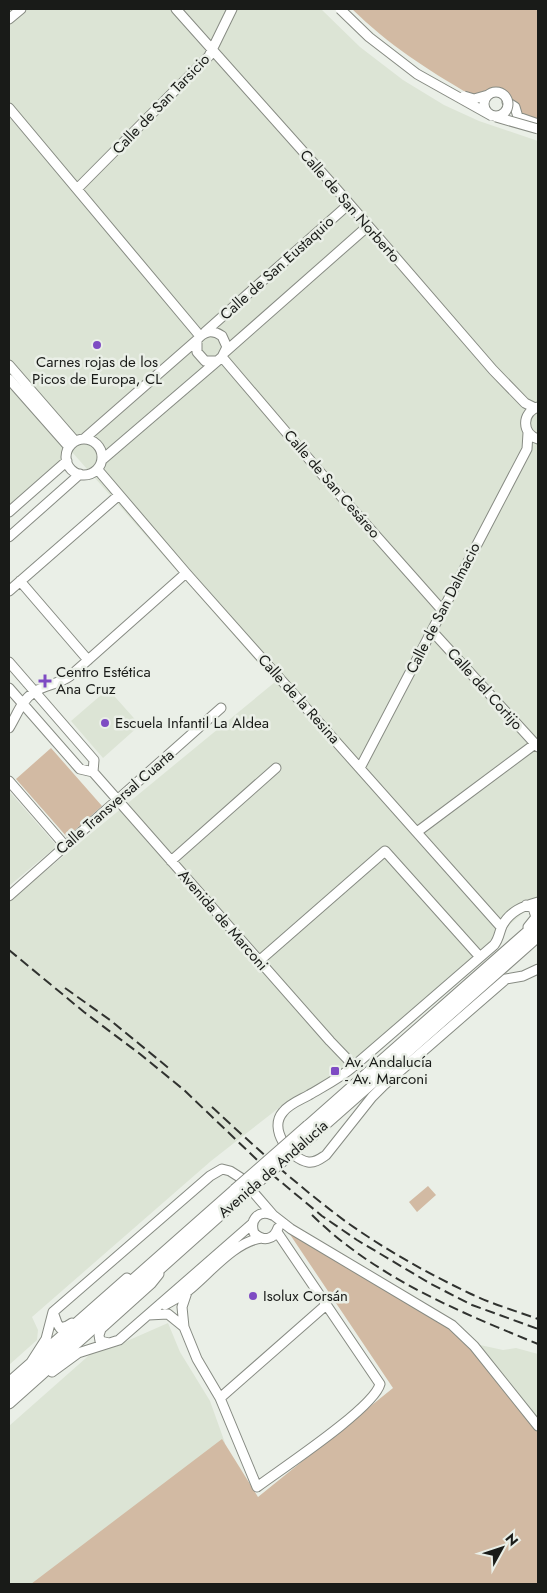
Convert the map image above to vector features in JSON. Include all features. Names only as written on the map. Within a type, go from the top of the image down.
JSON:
[{"type":"main road","name":"Avenida de Andalucía","points":[[312,1129],[538,923]]},
{"type":"main road","name":"Avenida de Andalucía","points":[[9,1390],[312,1129],[536,940]]},
{"type":"main road","name":"Avenida de Andalucía","points":[[9,1404],[169,1261],[238,1193]]},
{"type":"street","points":[[9,19],[21,9]]},
{"type":"street","name":"Calle de San Norberto","points":[[176,9],[493,370],[525,403],[537,407]]},
{"type":"street","name":"Calle de San Tarsicio","points":[[77,189],[207,58],[232,9]]},
{"type":"street","points":[[340,9],[369,37],[401,63],[443,90],[493,116],[538,129]]},
{"type":"street","points":[[346,9],[390,49],[430,77],[465,97],[474,99],[496,92],[501,94],[514,107],[518,118],[538,124]]},
{"type":"street","points":[[488,95],[484,101],[484,108],[493,116],[504,113],[508,102]]},
{"type":"street","points":[[9,108],[201,336]]},
{"type":"street","name":"Calle de San Eustaquio","points":[[85,438],[349,204]]},
{"type":"street","name":"Calle de San Eustaquio","points":[[103,459],[368,226]]},
{"type":"street","points":[[211,331],[222,336],[227,346],[221,357],[211,362],[200,357],[197,352],[201,336],[211,331]]},
{"type":"street","name":"Calle de San Cesáreo","points":[[221,357],[442,610]]},
{"type":"street","points":[[9,365],[72,444]]},
{"type":"street","points":[[9,379],[72,444]]},
{"type":"street","points":[[525,403],[527,414],[537,407]]},
{"type":"street","name":"Calle de San Dalmacio","points":[[527,414],[525,421],[528,433],[527,449]]},
{"type":"street","points":[[528,433],[538,440]]},
{"type":"street","points":[[85,438],[93,440],[103,454],[98,470],[86,475],[74,472],[67,461],[66,454],[72,444],[85,438]]},
{"type":"street","name":"Calle de San Dalmacio","points":[[360,768],[527,449],[538,440]]},
{"type":"street","points":[[9,512],[67,461]]},
{"type":"street","name":"Calle de la Resina","points":[[98,470],[186,573],[501,927]]},
{"type":"street","points":[[9,537],[80,474]]},
{"type":"street","points":[[9,591],[119,495]]},
{"type":"street","points":[[9,728],[35,691],[62,681],[186,573]]},
{"type":"street","points":[[20,582],[88,660]]},
{"type":"street","name":"Calle del Cortijo","points":[[432,631],[537,745]]},
{"type":"street","points":[[9,662],[94,760],[93,772],[80,769],[12,691],[28,684]]},
{"type":"street","points":[[25,706],[38,706],[42,699]]},
{"type":"street","name":"Calle Transversal Cuarta","points":[[9,896],[221,708]]},
{"type":"street","points":[[417,832],[537,745]]},
{"type":"street","points":[[171,861],[276,768]]},
{"type":"street","name":"Avenida de Marconi","points":[[93,772],[354,1066]]},
{"type":"street","points":[[9,781],[61,841]]},
{"type":"street","points":[[259,961],[386,852],[480,957]]},
{"type":"street","points":[[538,902],[515,910],[501,927],[497,941],[354,1066],[326,1086],[282,1112],[277,1130],[280,1139],[296,1157],[308,1162],[318,1161],[326,1155],[372,1097],[384,1085],[506,979],[523,976],[538,969]]},
{"type":"street","name":"Avenida de Andalucía","points":[[493,962],[500,952],[530,926],[536,917],[533,908],[526,905]]},
{"type":"street","points":[[30,1364],[46,1339],[53,1312],[210,1176],[222,1169],[230,1171],[241,1178],[274,1216],[291,1229],[452,1324],[474,1346],[538,1426]]},
{"type":"street","points":[[9,1382],[175,1237],[238,1193]]},
{"type":"street","points":[[253,1193],[260,1214]]},
{"type":"street","points":[[33,1383],[78,1353],[119,1340],[252,1224],[256,1216],[268,1213],[274,1216],[278,1230],[288,1249],[379,1380],[378,1390],[358,1412],[257,1486],[220,1398],[197,1359],[184,1327],[182,1307],[187,1292]]},
{"type":"street","points":[[252,1224],[254,1233],[288,1249]]},
{"type":"street","points":[[148,1315],[187,1292],[241,1245],[254,1239],[265,1238],[278,1230],[291,1229]]},
{"type":"street","points":[[112,1343],[100,1341],[101,1329],[151,1284],[169,1261]]},
{"type":"street","points":[[220,1398],[326,1305]]},
{"type":"street","points":[[53,1312],[60,1328],[67,1326],[94,1306]]},
{"type":"street","points":[[148,1315],[168,1314],[184,1327]]},
{"type":"street","points":[[9,1409],[54,1370]]},
{"type":"shaded area","points":[[9,9],[321,9],[360,47],[403,80],[444,105],[479,121],[538,141],[538,900],[332,1079],[280,1107],[211,1161],[32,1317],[38,1330],[37,1340],[9,1365],[9,901],[275,682],[72,452],[9,505]]},
{"type":"shaded area","points":[[352,9],[538,9],[538,121],[519,113],[508,93],[502,90],[490,89],[471,95],[454,85],[394,45]]},
{"type":"shaded area","name":"Escuela Infantil La Aldea","points":[[108,689],[140,725],[103,758],[71,721]]},
{"type":"shaded area","points":[[51,748],[102,806],[67,837],[16,779]]},
{"type":"shaded area","points":[[9,791],[57,846],[9,886]]},
{"type":"shaded area","points":[[428,1186],[436,1195],[417,1212],[409,1202]]},
{"type":"shaded area","points":[[289,1233],[406,1303],[436,1315],[471,1347],[538,1430],[538,1584],[31,1584],[222,1439],[258,1497],[393,1388]]},
{"type":"shaded area","points":[[168,1323],[180,1352],[210,1401],[225,1443],[117,1528],[34,1584],[9,1584],[9,1426],[95,1350],[127,1341]]},
{"type":"shaded area","points":[[480,1345],[503,1350],[516,1348],[538,1354],[538,1420]]},
{"type":"railway","points":[[9,950],[84,1012],[184,1090],[275,1177],[322,1216],[357,1240],[431,1284],[472,1305],[538,1329]]},
{"type":"railway","points":[[65,988],[110,1020],[171,1070]]},
{"type":"railway","points":[[212,1107],[310,1194],[345,1221],[390,1251],[471,1294],[538,1319]]},
{"type":"railway","points":[[312,1215],[336,1237],[363,1257],[418,1290],[477,1319],[538,1344]]},
{"type":"place","name":"Carnes rojas de los Picos de Europa, CL","points":[[97,345]]},
{"type":"place","name":"Centro Estética Ana Cruz","points":[[45,681]]},
{"type":"place","name":"Escuela Infantil La Aldea","points":[[105,723]]},
{"type":"place","name":"Av. Andalucía - Av. Marconi","points":[[335,1071]]},
{"type":"place","name":"Isolux Corsán","points":[[253,1296]]}]
